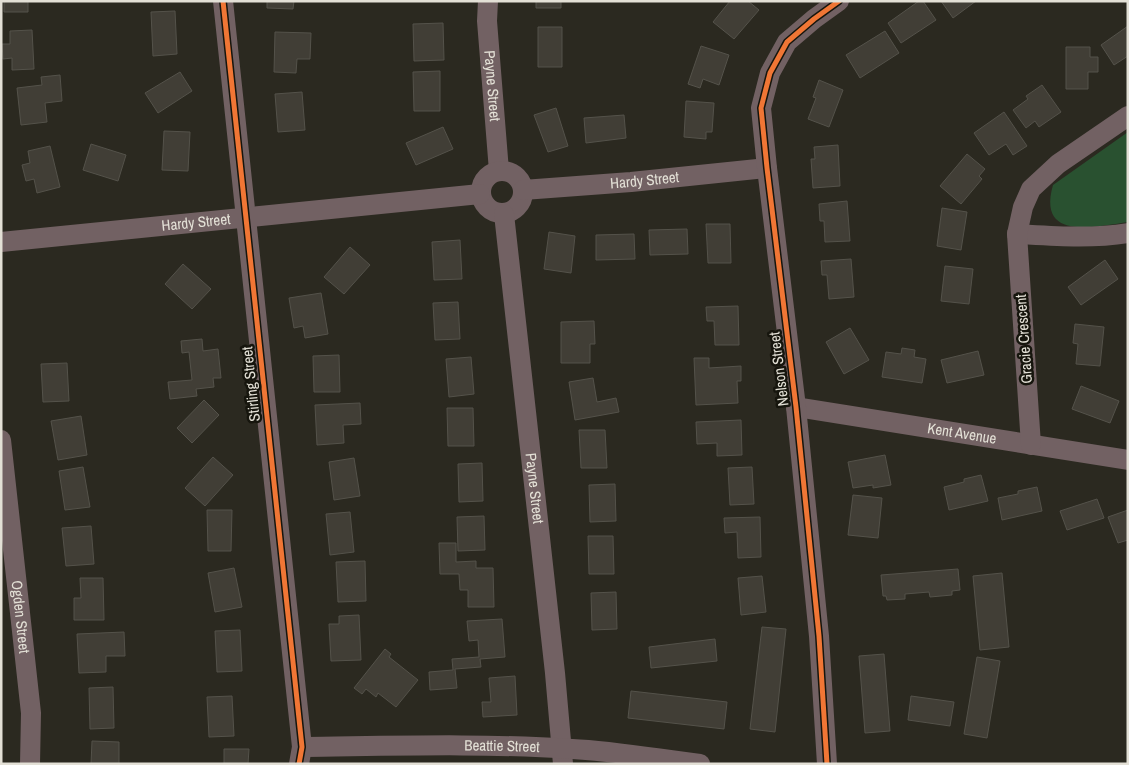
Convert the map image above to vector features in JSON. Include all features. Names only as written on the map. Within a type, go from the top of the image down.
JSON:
[{"type":"street","name":"Stirling Street","points":[[223,1],[300,755]]},
{"type":"street","name":"Payne Street","points":[[488,1],[486,21],[500,171]]},
{"type":"street","name":"Nelson Street","points":[[827,764],[819,636],[796,407],[761,108],[770,73],[787,42],[839,1]]},
{"type":"street","name":"Gracie Crescent","points":[[1031,445],[1017,234],[1022,207],[1031,189],[1058,164],[1128,116]]},
{"type":"street","name":"Hardy Street","points":[[523,190],[632,182],[767,168]]},
{"type":"street","points":[[500,171],[506,171],[518,178],[523,190],[523,197],[516,208],[504,214],[491,211],[486,207],[480,194],[487,176],[500,171]]},
{"type":"street","name":"Hardy Street","points":[[1,242],[480,194]]},
{"type":"street","name":"Payne Street","points":[[504,214],[563,756]]},
{"type":"street","points":[[1017,234],[1111,236],[1128,233]]},
{"type":"street","name":"Kent Avenue","points":[[796,407],[1128,460]]},
{"type":"street","name":"Ogden Street","points":[[1,440],[31,712],[30,764]]},
{"type":"street","name":"Beattie Street","points":[[300,755],[439,746],[700,764]]},
{"type":"green space","points":[[1128,132],[1128,222],[1085,227],[1061,223],[1053,215],[1050,203],[1053,185]]},
{"type":"building","points":[[4,1],[28,1],[28,12],[4,12]]},
{"type":"building","points":[[267,1],[294,1],[293,9],[267,8]]},
{"type":"building","points":[[536,1],[561,1],[561,8],[536,8]]},
{"type":"building","points":[[730,1],[748,1],[759,10],[734,39],[713,22]]},
{"type":"building","points":[[919,1],[923,1],[936,20],[901,43],[888,23]]},
{"type":"building","points":[[941,1],[976,1],[953,18]]},
{"type":"building","points":[[175,11],[177,54],[153,56],[151,12]]},
{"type":"building","points":[[443,23],[444,60],[414,61],[413,24]]},
{"type":"building","points":[[1128,26],[1128,56],[1114,65],[1101,45]]},
{"type":"building","points":[[538,27],[562,27],[562,67],[538,67]]},
{"type":"building","points":[[32,30],[34,69],[12,70],[12,58],[3,59],[2,44],[10,44],[10,31]]},
{"type":"building","points":[[885,31],[899,53],[860,78],[846,55]]},
{"type":"building","points":[[275,32],[311,33],[310,59],[297,59],[296,73],[274,72]]},
{"type":"building","points":[[701,46],[729,55],[719,85],[703,79],[700,88],[688,84]]},
{"type":"building","points":[[1066,47],[1090,47],[1090,57],[1098,57],[1098,72],[1088,72],[1088,89],[1066,89]]},
{"type":"building","points":[[440,71],[440,111],[414,111],[413,72]]},
{"type":"building","points":[[180,72],[192,91],[158,113],[145,93]]},
{"type":"building","points":[[60,75],[62,101],[45,103],[47,122],[21,125],[17,88],[42,85],[41,77]]},
{"type":"building","points":[[819,80],[843,90],[829,127],[808,119],[816,98],[813,97]]},
{"type":"building","points":[[1042,85],[1061,112],[1039,127],[1035,121],[1026,128],[1013,110],[1028,99],[1026,96]]},
{"type":"building","points":[[302,92],[305,130],[278,132],[275,94]]},
{"type":"building","points":[[686,101],[714,103],[712,132],[706,132],[706,139],[684,137]]},
{"type":"building","points":[[556,108],[568,146],[548,152],[534,115]]},
{"type":"building","points":[[1004,112],[1027,146],[1013,155],[1006,144],[989,155],[974,133]]},
{"type":"building","points":[[624,115],[626,138],[586,143],[584,118]]},
{"type":"building","points":[[443,127],[453,149],[416,165],[406,143]]},
{"type":"building","points":[[164,131],[190,132],[188,171],[162,170]]},
{"type":"building","points":[[91,144],[126,155],[118,181],[83,170]]},
{"type":"building","points":[[838,145],[840,186],[813,188],[811,159],[815,159],[814,147]]},
{"type":"building","points":[[50,146],[60,187],[37,193],[34,179],[26,181],[22,165],[30,163],[28,151]]},
{"type":"building","points":[[967,154],[985,169],[979,176],[982,179],[961,204],[940,186]]},
{"type":"building","points":[[847,201],[850,241],[825,242],[824,221],[820,221],[819,204]]},
{"type":"building","points":[[942,208],[967,212],[961,250],[937,246]]},
{"type":"building","points":[[706,224],[730,224],[731,263],[708,263]]},
{"type":"building","points":[[687,229],[688,254],[650,255],[649,230]]},
{"type":"building","points":[[549,232],[575,236],[571,273],[544,269]]},
{"type":"building","points":[[634,234],[635,259],[596,260],[596,235]]},
{"type":"building","points":[[460,240],[462,279],[434,280],[432,242]]},
{"type":"building","points":[[350,247],[370,265],[344,294],[324,277]]},
{"type":"building","points":[[851,259],[854,297],[829,299],[827,275],[822,275],[821,261]]},
{"type":"building","points":[[1105,260],[1118,279],[1081,305],[1068,287]]},
{"type":"building","points":[[183,264],[211,289],[192,309],[165,284]]},
{"type":"building","points":[[945,266],[973,269],[969,304],[941,301]]},
{"type":"building","points":[[321,293],[328,334],[305,338],[303,326],[294,328],[289,298]]},
{"type":"building","points":[[458,302],[460,339],[435,340],[433,303]]},
{"type":"building","points":[[738,306],[739,345],[715,345],[714,321],[707,321],[706,307]]},
{"type":"building","points":[[594,321],[595,344],[590,344],[590,363],[561,363],[561,322]]},
{"type":"building","points":[[1075,324],[1104,327],[1100,366],[1076,364],[1078,344],[1073,343]]},
{"type":"building","points":[[850,328],[869,360],[844,374],[826,342]]},
{"type":"building","points":[[202,339],[203,351],[218,349],[221,378],[213,378],[214,387],[196,389],[197,396],[170,399],[168,382],[192,380],[189,352],[182,353],[181,341]]},
{"type":"building","points":[[902,348],[915,350],[914,357],[926,359],[922,383],[882,377],[886,352],[901,354]]},
{"type":"building","points":[[978,351],[984,375],[947,383],[941,360]]},
{"type":"building","points":[[339,355],[340,392],[314,392],[313,356]]},
{"type":"building","points":[[471,357],[474,394],[449,397],[446,359]]},
{"type":"building","points":[[694,358],[709,358],[709,368],[741,366],[741,381],[737,381],[738,403],[696,405]]},
{"type":"building","points":[[67,363],[69,401],[43,402],[41,364]]},
{"type":"building","points":[[593,378],[597,402],[616,398],[619,412],[575,420],[569,382]]},
{"type":"building","points":[[1081,386],[1119,401],[1110,423],[1072,409]]},
{"type":"building","points":[[204,400],[219,415],[192,443],[177,428]]},
{"type":"building","points":[[360,403],[361,424],[343,425],[344,443],[317,445],[315,405]]},
{"type":"building","points":[[447,408],[473,408],[474,446],[448,446]]},
{"type":"building","points":[[81,416],[87,455],[58,460],[51,421]]},
{"type":"building","points":[[741,420],[742,455],[717,456],[717,443],[697,444],[696,422]]},
{"type":"building","points":[[579,430],[605,430],[607,468],[581,468]]},
{"type":"building","points":[[885,455],[891,485],[873,488],[873,485],[853,488],[848,462]]},
{"type":"building","points":[[213,457],[233,475],[205,506],[185,488]]},
{"type":"building","points":[[354,458],[360,496],[334,500],[329,462]]},
{"type":"building","points":[[482,463],[483,501],[459,502],[458,464]]},
{"type":"building","points":[[83,467],[90,507],[65,510],[59,471]]},
{"type":"building","points":[[752,467],[754,504],[730,505],[728,468]]},
{"type":"building","points":[[981,475],[988,501],[949,510],[944,487]]},
{"type":"building","points":[[615,484],[616,521],[590,522],[589,485]]},
{"type":"building","points":[[1037,487],[1042,511],[1002,520],[998,498],[1018,494],[1018,491]]},
{"type":"building","points":[[853,495],[882,498],[878,538],[848,535]]},
{"type":"building","points":[[1097,499],[1104,518],[1067,530],[1060,511]]},
{"type":"building","points":[[207,510],[232,510],[231,551],[208,551]]},
{"type":"building","points":[[1128,510],[1128,540],[1118,543],[1108,517]]},
{"type":"building","points":[[350,512],[354,552],[330,555],[326,514]]},
{"type":"building","points":[[484,516],[485,550],[458,551],[457,517]]},
{"type":"building","points":[[760,517],[761,557],[738,558],[737,532],[725,533],[724,518]]},
{"type":"building","points":[[91,526],[94,564],[66,566],[62,528]]},
{"type":"building","points":[[588,536],[613,536],[614,574],[589,574]]},
{"type":"building","points":[[439,543],[456,543],[456,562],[476,561],[476,568],[493,568],[494,607],[468,607],[468,590],[460,590],[459,574],[440,574]]},
{"type":"building","points":[[365,561],[366,601],[338,602],[336,562]]},
{"type":"building","points":[[234,568],[242,607],[215,612],[208,573]]},
{"type":"building","points":[[958,569],[960,590],[952,591],[952,595],[930,597],[929,592],[905,594],[905,599],[887,600],[886,596],[883,596],[881,575]]},
{"type":"building","points":[[1002,573],[1009,647],[980,650],[973,576]]},
{"type":"building","points":[[762,576],[766,612],[741,615],[738,578]]},
{"type":"building","points":[[80,578],[103,578],[104,620],[74,620],[74,598],[81,598]]},
{"type":"building","points":[[616,592],[617,629],[592,630],[591,593]]},
{"type":"building","points":[[359,615],[361,660],[331,661],[329,624],[339,624],[339,616]]},
{"type":"building","points":[[502,619],[505,657],[480,659],[481,667],[455,669],[457,688],[430,690],[429,672],[453,670],[452,659],[479,657],[478,640],[469,641],[467,621]]},
{"type":"building","points":[[762,627],[786,629],[775,732],[750,729]]},
{"type":"building","points":[[240,630],[242,671],[217,672],[215,631]]},
{"type":"building","points":[[124,632],[125,656],[106,656],[106,672],[79,673],[77,634]]},
{"type":"building","points":[[715,639],[717,661],[651,668],[649,647]]},
{"type":"building","points":[[385,649],[391,654],[389,657],[418,680],[396,707],[378,693],[376,697],[366,689],[362,694],[354,688]]},
{"type":"building","points":[[884,654],[890,731],[865,733],[859,656]]},
{"type":"building","points":[[977,657],[1000,661],[987,738],[964,734]]},
{"type":"building","points":[[515,676],[517,715],[483,717],[482,702],[491,702],[489,678]]},
{"type":"building","points":[[113,687],[114,728],[90,729],[89,688]]},
{"type":"building","points":[[631,691],[727,702],[724,729],[628,718]]},
{"type":"building","points":[[232,696],[234,736],[209,737],[207,697]]},
{"type":"building","points":[[911,696],[954,702],[950,726],[908,720]]},
{"type":"building","points":[[92,741],[119,742],[119,764],[91,764]]},
{"type":"building","points":[[224,749],[249,749],[248,764],[224,764]]},
{"type":"cycle path","points":[[223,1],[302,747],[299,764]]},
{"type":"cycle path","points":[[827,764],[819,636],[796,407],[761,108],[770,73],[787,42],[839,1]]}]
